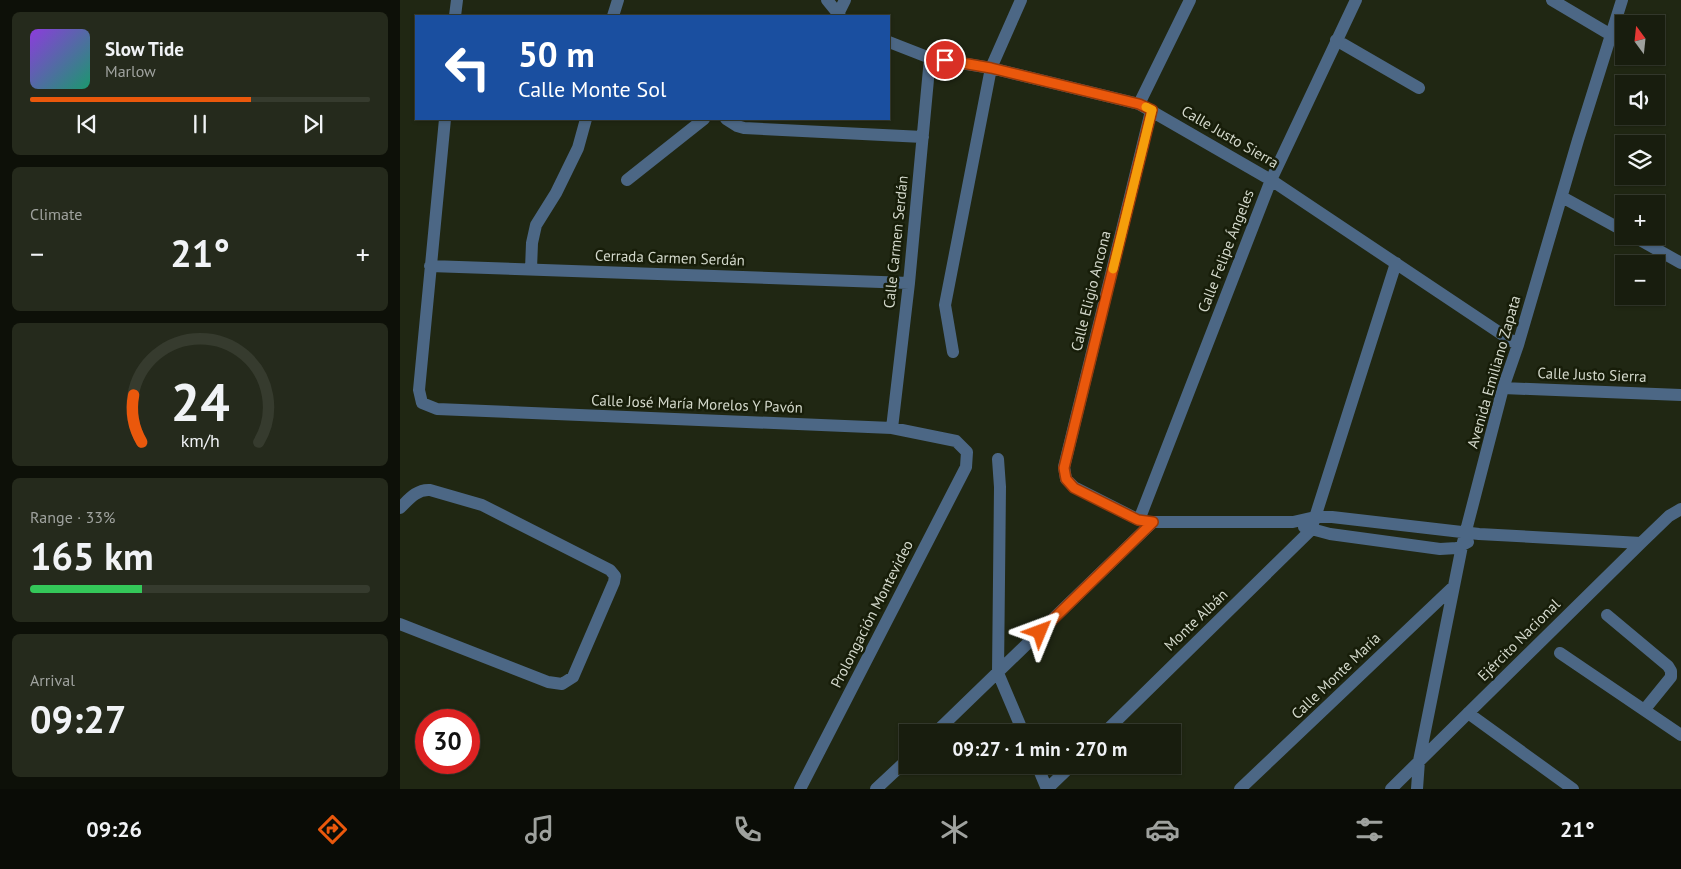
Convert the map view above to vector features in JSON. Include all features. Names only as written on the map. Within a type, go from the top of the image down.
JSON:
[{"type":"street","points":[[455,15],[457,0]]},
{"type":"street","points":[[614,15],[618,0]]},
{"type":"street","points":[[827,0],[837,15]]},
{"type":"street","points":[[838,15],[845,0]]},
{"type":"street","points":[[953,352],[945,305],[991,68],[1021,0]]},
{"type":"street","points":[[1139,104],[1190,0]]},
{"type":"street","name":"Calle Felipe Ángeles","points":[[1138,520],[1272,180],[1356,0]]},
{"type":"street","points":[[1552,0],[1611,35]]},
{"type":"street","name":"Avenida Emiliano Zapata","points":[[1418,789],[1419,760],[1462,546],[1473,533],[1503,388],[1518,345],[1622,0]]},
{"type":"street","points":[[1336,40],[1419,88]]},
{"type":"street","name":"Calle Justo Sierra","points":[[890,42],[930,58],[991,68],[1139,104],[1152,110],[1272,180],[1518,345]]},
{"type":"street","name":"Calle Carmen Serdán","points":[[892,428],[924,137],[930,58]]},
{"type":"street","name":"Calle Eligio Ancona","points":[[1138,520],[1074,488],[1066,479],[1064,468],[1152,110]]},
{"type":"street","points":[[430,266],[445,120]]},
{"type":"street","points":[[531,269],[532,243],[536,225],[556,193],[578,148],[586,120]]},
{"type":"street","points":[[627,180],[703,120]]},
{"type":"street","points":[[728,120],[744,128],[924,137]]},
{"type":"street","points":[[1562,197],[1615,226]]},
{"type":"street","points":[[1648,245],[1681,263]]},
{"type":"street","points":[[1311,530],[1396,263]]},
{"type":"street","name":"Cerrada Carmen Serdán","points":[[430,266],[909,282]]},
{"type":"street","name":"Calle José María Morelos Y Pavón","points":[[430,266],[419,390],[422,403],[437,409],[892,428],[956,441],[967,452]]},
{"type":"street","name":"Calle Justo Sierra","points":[[1503,388],[1681,395]]},
{"type":"street","name":"Prolongación Montevideo","points":[[800,789],[966,467],[967,452]]},
{"type":"street","points":[[998,459],[1000,487],[998,673],[1020,724]]},
{"type":"street","points":[[400,508],[418,491],[424,490],[430,490],[482,505],[610,570],[614,576],[614,582],[573,677],[562,684],[548,682],[400,624]]},
{"type":"street","name":"Ejército Nacional","points":[[1391,789],[1641,543],[1669,516],[1681,509]]},
{"type":"street","points":[[1138,520],[1153,522],[1293,522],[1315,517],[1332,517],[1473,533],[1641,543]]},
{"type":"street","points":[[944,724],[1153,522]]},
{"type":"street","points":[[1293,522],[1311,530],[1330,534],[1440,549],[1452,549],[1462,546]]},
{"type":"street","name":"Monte Albán","points":[[1113,724],[1311,530]]},
{"type":"street","name":"Calle Monte María","points":[[1240,789],[1453,587]]},
{"type":"street","points":[[1607,615],[1668,666],[1671,671],[1671,677],[1645,709]]},
{"type":"street","points":[[1560,653],[1681,735]]},
{"type":"street","points":[[1468,713],[1573,789]]},
{"type":"street","points":[[876,789],[899,767]]},
{"type":"street","points":[[1040,774],[1047,789],[1063,774]]},
{"type":"slow traffic","points":[[1113,269],[1152,110],[1146,107]]},
{"type":"route","points":[[945,60],[991,68],[1139,104],[1152,110],[1064,468],[1066,479],[1074,488],[1138,520],[1153,522],[1040,632]]}]
